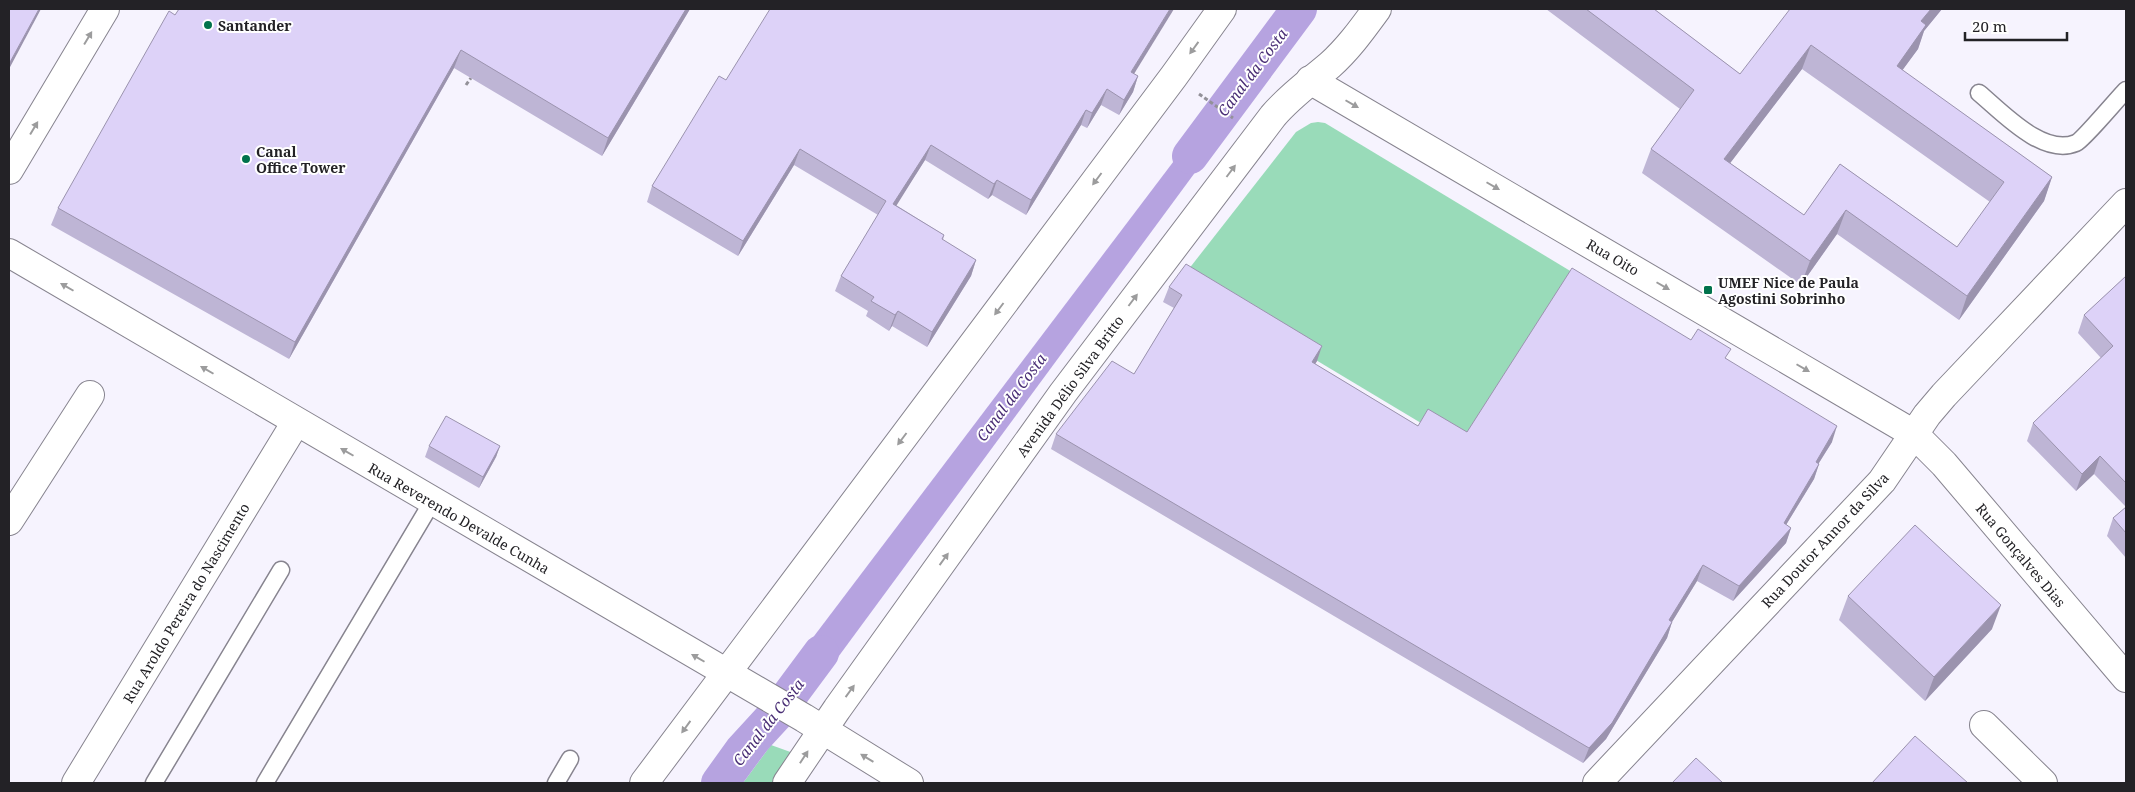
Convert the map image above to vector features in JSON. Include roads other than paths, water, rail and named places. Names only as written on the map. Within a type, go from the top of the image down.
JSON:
[{"type":"street","points":[[9,170],[106,9]]},
{"type":"street","points":[[644,783],[1162,92],[1222,9]]},
{"type":"street","name":"Avenida Délio Silva Britto","points":[[787,783],[813,724],[1272,116],[1291,96],[1352,43],[1377,9]]},
{"type":"street","name":"Rua Oito","points":[[1310,80],[1914,434]]},
{"type":"street","name":"Rua Doutor Annor da Silva","points":[[1597,783],[1882,481],[1914,434],[1944,395],[2126,203]]},
{"type":"street","name":"Rua Reverendo Devalde Cunha","points":[[9,253],[813,724],[909,783]]},
{"type":"street","points":[[9,521],[90,396]]},
{"type":"street","name":"Rua Aroldo Pereira do Nascimento","points":[[76,783],[296,422]]},
{"type":"street","name":"Rua Gonçalves Dias","points":[[1914,434],[1944,464],[2126,678]]},
{"type":"street","points":[[1984,725],[2043,783]]},
{"type":"lane","points":[[1979,93],[2037,140],[2058,145],[2077,142],[2126,90]]},
{"type":"lane","points":[[265,783],[432,502]]},
{"type":"lane","points":[[154,783],[281,570]]},
{"type":"lane","points":[[556,783],[570,759]]},
{"type":"water","points":[[1211,112],[1230,125],[805,702],[777,685]]},
{"type":"water","points":[[748,733],[771,745],[743,783],[710,783]]},
{"type":"waterway","name":"Canal da Costa","points":[[1190,156],[1299,9]]},
{"type":"waterway","name":"Canal da Costa","points":[[719,783],[742,751],[775,715],[821,653]]},
{"type":"place","name":"Santander","points":[[208,25]]},
{"type":"place","name":"Canal Office Tower","points":[[246,159]]},
{"type":"place","name":"UMEF Nice de Paula Agostini Sobrinho","points":[[1708,290]]}]
